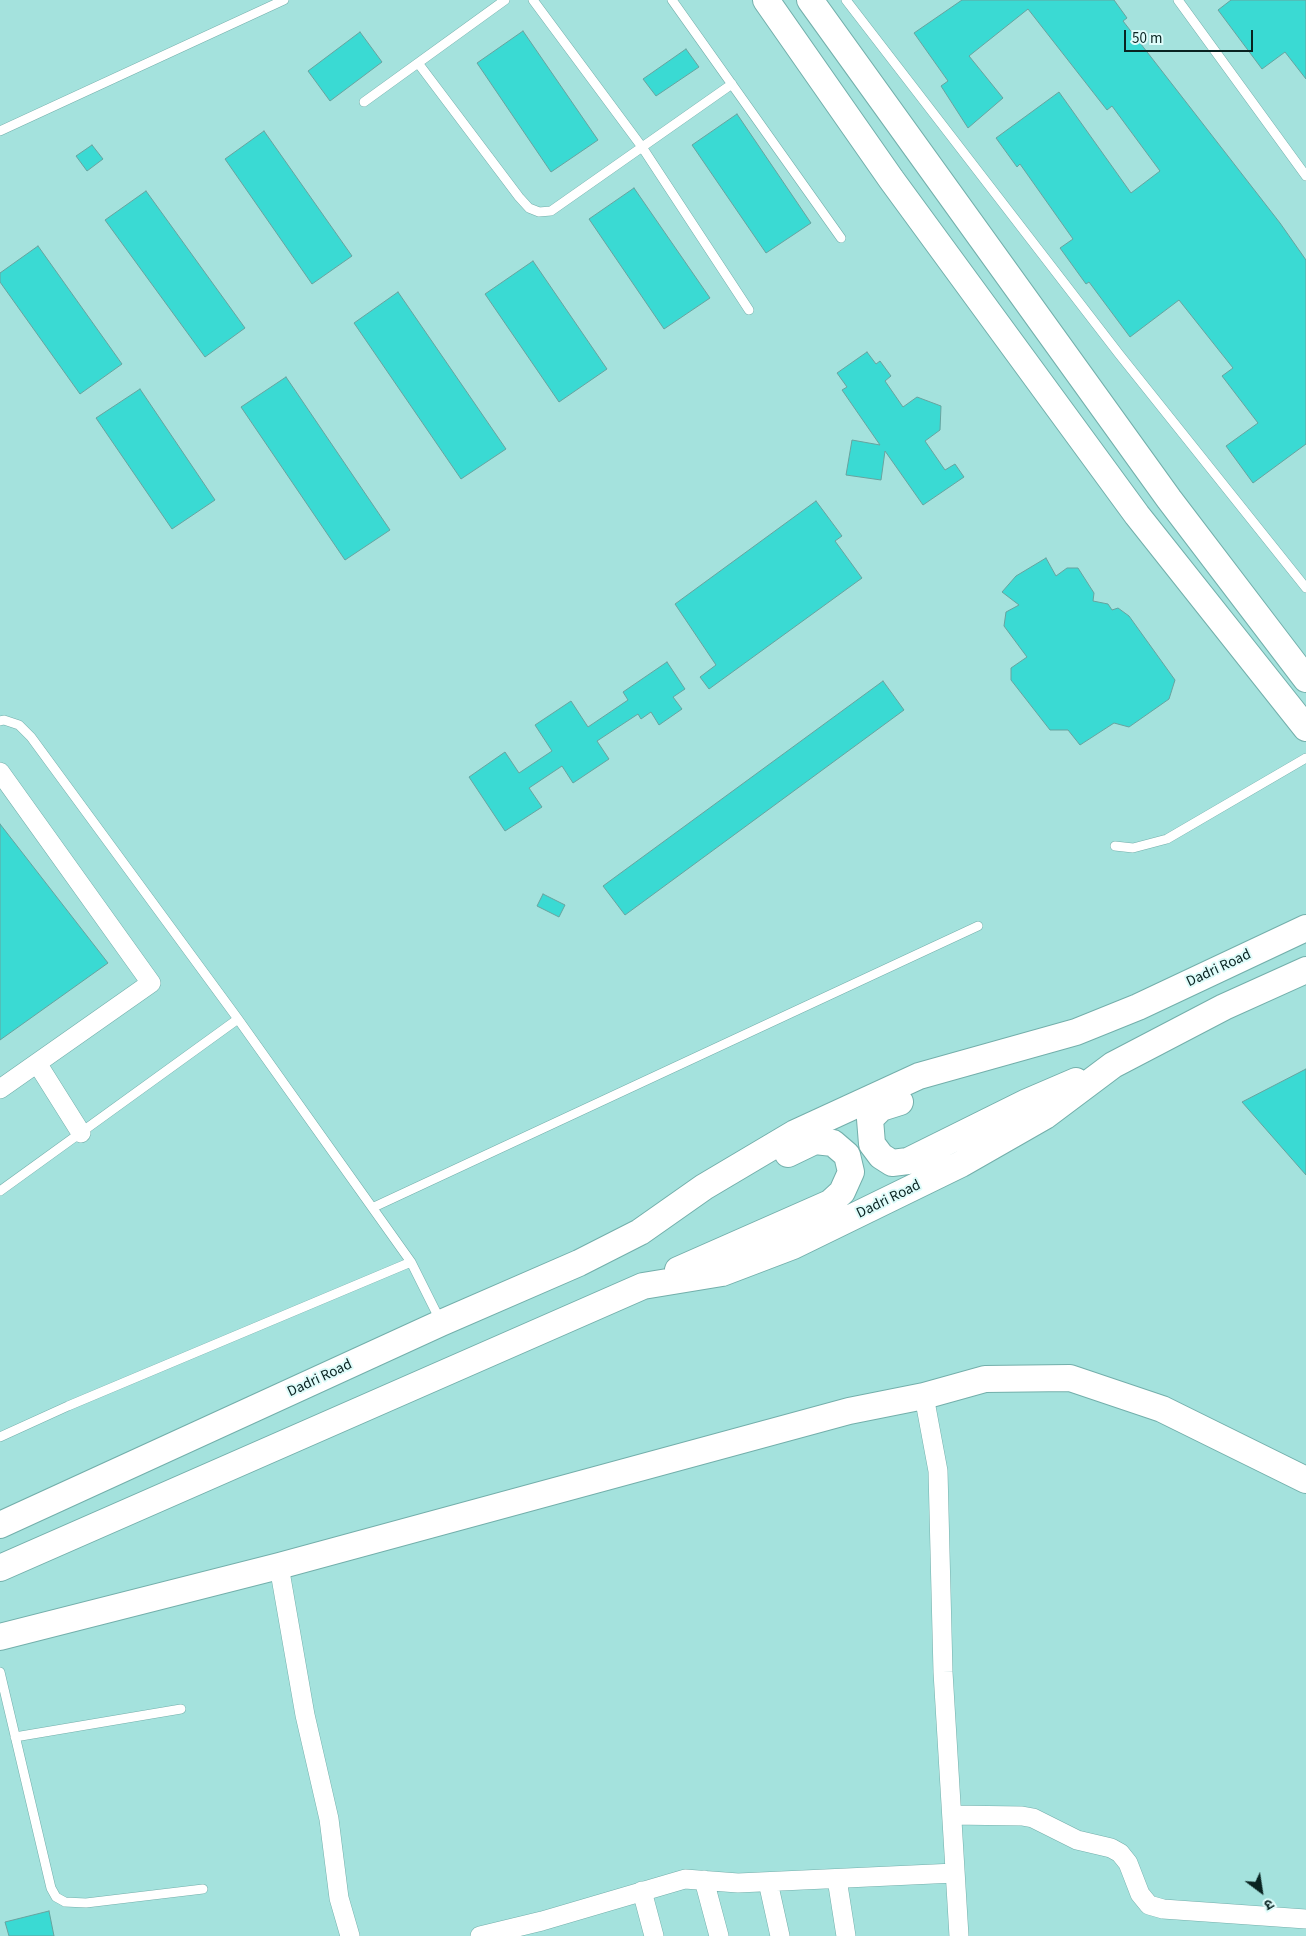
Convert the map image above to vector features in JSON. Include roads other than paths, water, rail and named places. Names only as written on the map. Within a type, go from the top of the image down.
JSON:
[{"type":"main road","points":[[766,0],[890,179],[1137,514],[1306,728]]},
{"type":"main road","points":[[810,0],[1169,499],[1306,679]]},
{"type":"main road","points":[[1260,670],[1285,651]]},
{"type":"main road","name":"Dadri Road","points":[[1305,926],[1138,1007],[1076,1032],[990,1071],[881,1108],[870,1119],[872,1144],[881,1156],[892,1163],[908,1161],[1027,1102],[1113,1065],[1224,1007],[1306,970]]},
{"type":"main road","name":"Dadri Road","points":[[640,1232],[704,1187],[813,1125],[919,1076],[1076,1032]]},
{"type":"main road","name":"Dadri Road","points":[[643,1286],[722,1273],[793,1246],[961,1164],[1046,1116],[1113,1065]]},
{"type":"main road","name":"Dadri Road","points":[[0,1525],[441,1323],[579,1263],[720,1194],[772,1161],[815,1141],[833,1143],[848,1155],[851,1172],[842,1192],[830,1202],[0,1568]]},
{"type":"main road","points":[[0,1637],[279,1566],[849,1411],[924,1396],[985,1378],[1070,1378],[1162,1409],[1306,1480]]},
{"type":"street","points":[[0,772],[151,982],[0,1090]]},
{"type":"street","points":[[37,1063],[81,1132]]},
{"type":"street","points":[[924,1396],[938,1471],[943,1672],[959,1936]]},
{"type":"street","points":[[279,1566],[305,1716],[330,1819],[339,1898],[350,1936]]},
{"type":"street","points":[[952,1815],[1022,1816],[1033,1818],[1077,1840],[1111,1848],[1120,1853],[1128,1863],[1140,1894],[1149,1905],[1163,1909],[1306,1919]]},
{"type":"street","points":[[480,1936],[542,1921],[685,1879],[738,1883],[955,1873]]},
{"type":"street","points":[[837,1878],[846,1936]]},
{"type":"street","points":[[704,1880],[719,1936]]},
{"type":"street","points":[[768,1882],[780,1936]]},
{"type":"street","points":[[642,1891],[654,1936]]},
{"type":"lane","points":[[0,131],[284,0]]},
{"type":"lane","points":[[364,102],[505,0]]},
{"type":"lane","points":[[533,0],[642,147],[750,310]]},
{"type":"lane","points":[[672,0],[841,238]]},
{"type":"lane","points":[[846,0],[1119,354],[1306,588]]},
{"type":"lane","points":[[1179,0],[1306,176]]},
{"type":"lane","points":[[418,63],[518,197],[529,208],[539,212],[551,211],[732,84]]},
{"type":"lane","points":[[1297,164],[1306,158]]},
{"type":"lane","points":[[0,721],[4,720],[19,725],[31,737],[238,1019],[374,1207],[411,1262],[441,1323]]},
{"type":"lane","points":[[1115,846],[1133,848],[1167,839],[1306,758]]},
{"type":"lane","points":[[374,1207],[978,926]]},
{"type":"lane","points":[[0,1191],[238,1019]]},
{"type":"lane","points":[[0,1437],[68,1406],[411,1262]]},
{"type":"lane","points":[[0,1672],[51,1888],[56,1897],[66,1902],[86,1903],[203,1889]]},
{"type":"lane","points":[[15,1737],[181,1710]]}]
